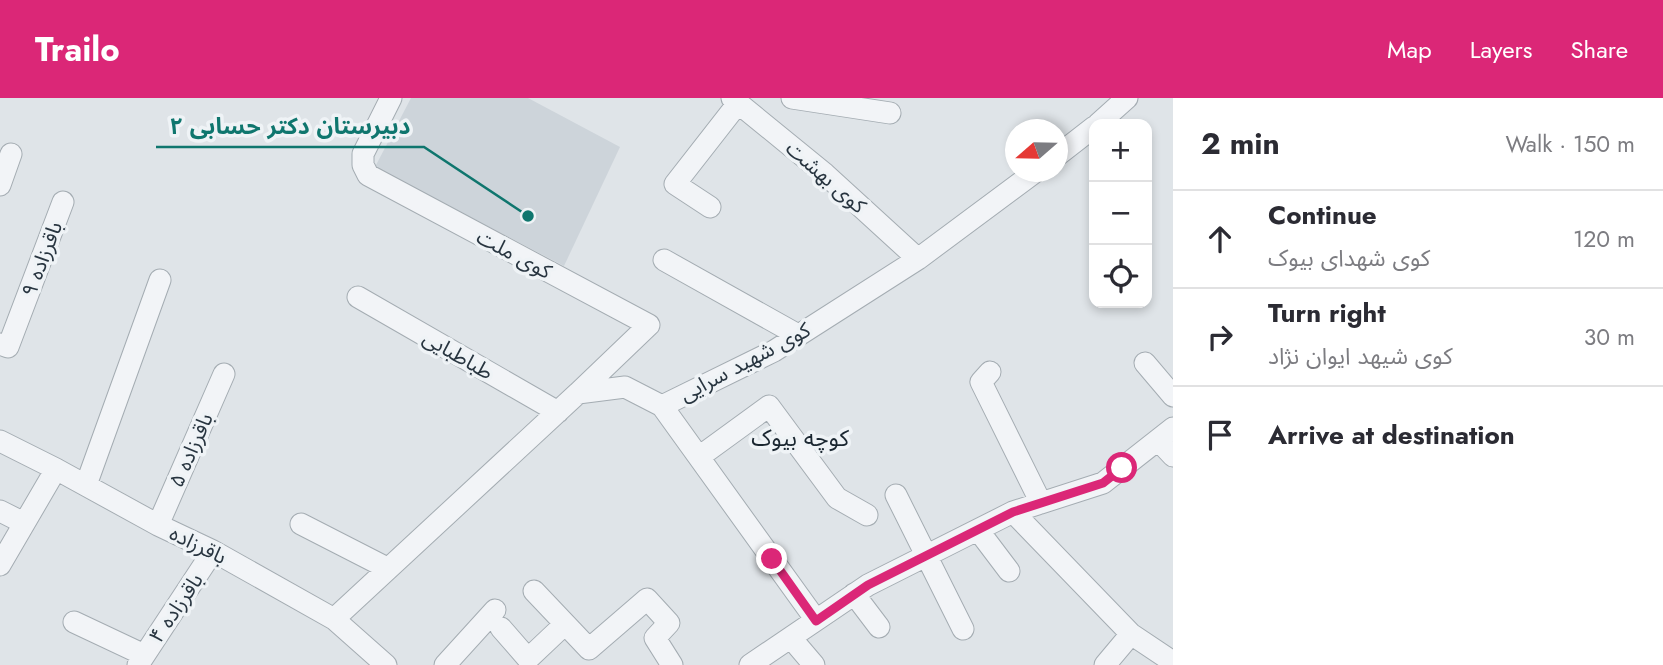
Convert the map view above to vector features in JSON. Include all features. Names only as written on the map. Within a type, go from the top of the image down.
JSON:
[{"type":"street","name":"کوی ملت","points":[[391,98],[363,154],[363,165],[368,175],[649,325],[578,393]]},
{"type":"street","points":[[792,98],[890,113]]},
{"type":"street","points":[[1104,119],[1127,98]]},
{"type":"street","points":[[710,207],[675,184],[736,100]]},
{"type":"street","name":"کوی بهشت","points":[[736,100],[825,174],[918,259]]},
{"type":"street","points":[[1068,147],[1089,131]]},
{"type":"street","points":[[0,185],[11,154]]},
{"type":"street","name":"کوی شهید سرایی","points":[[578,393],[625,387],[662,406],[774,351],[918,259],[1022,182]]},
{"type":"street","name":"باقرزاده ۹","points":[[0,344],[8,347],[63,202]]},
{"type":"street","points":[[664,260],[798,335]]},
{"type":"street","points":[[86,485],[160,280]]},
{"type":"street","name":"طباطبایی","points":[[358,297],[558,412]]},
{"type":"street","points":[[1145,363],[1173,396]]},
{"type":"street","points":[[990,372],[981,382],[1041,503]]},
{"type":"street","name":"باقرزاده ۵","points":[[158,525],[224,374]]},
{"type":"street","points":[[334,619],[578,393]]},
{"type":"street","points":[[662,406],[816,621]]},
{"type":"street","points":[[699,457],[769,406],[837,498],[867,515]]},
{"type":"street","points":[[750,665],[868,585],[1013,512],[1103,483],[1166,434],[1173,456]]},
{"type":"street","name":"باقرزاده","points":[[0,441],[158,525],[213,551],[334,619],[386,665]]},
{"type":"street","points":[[0,565],[56,469]]},
{"type":"street","points":[[896,495],[963,629]]},
{"type":"street","points":[[0,511],[24,523]]},
{"type":"street","points":[[1013,512],[1131,634],[1173,662]]},
{"type":"street","points":[[301,523],[387,568]]},
{"type":"street","points":[[978,530],[1009,571]]},
{"type":"street","name":"باقرزاده ۴","points":[[141,660],[213,551]]},
{"type":"street","points":[[534,591],[589,649],[648,599],[669,622],[655,638],[673,665]]},
{"type":"street","points":[[854,594],[879,627]]},
{"type":"street","points":[[445,665],[498,619],[528,659],[565,624]]},
{"type":"street","points":[[74,622],[141,660]]},
{"type":"street","points":[[1105,665],[1131,634]]},
{"type":"street","points":[[791,638],[814,665]]},
{"type":"shaded area","points":[[411,98],[528,98],[620,147],[564,266],[375,167]]},
{"type":"place","name":"دبیرستان دکتر حسابی ۲","points":[[528,216]]},
{"type":"district","name":"کوچه بیوک","points":[[800,438]]},
{"type":"route","points":[[772,559],[816,621],[868,585],[1013,512],[1103,483],[1122,468]]}]
